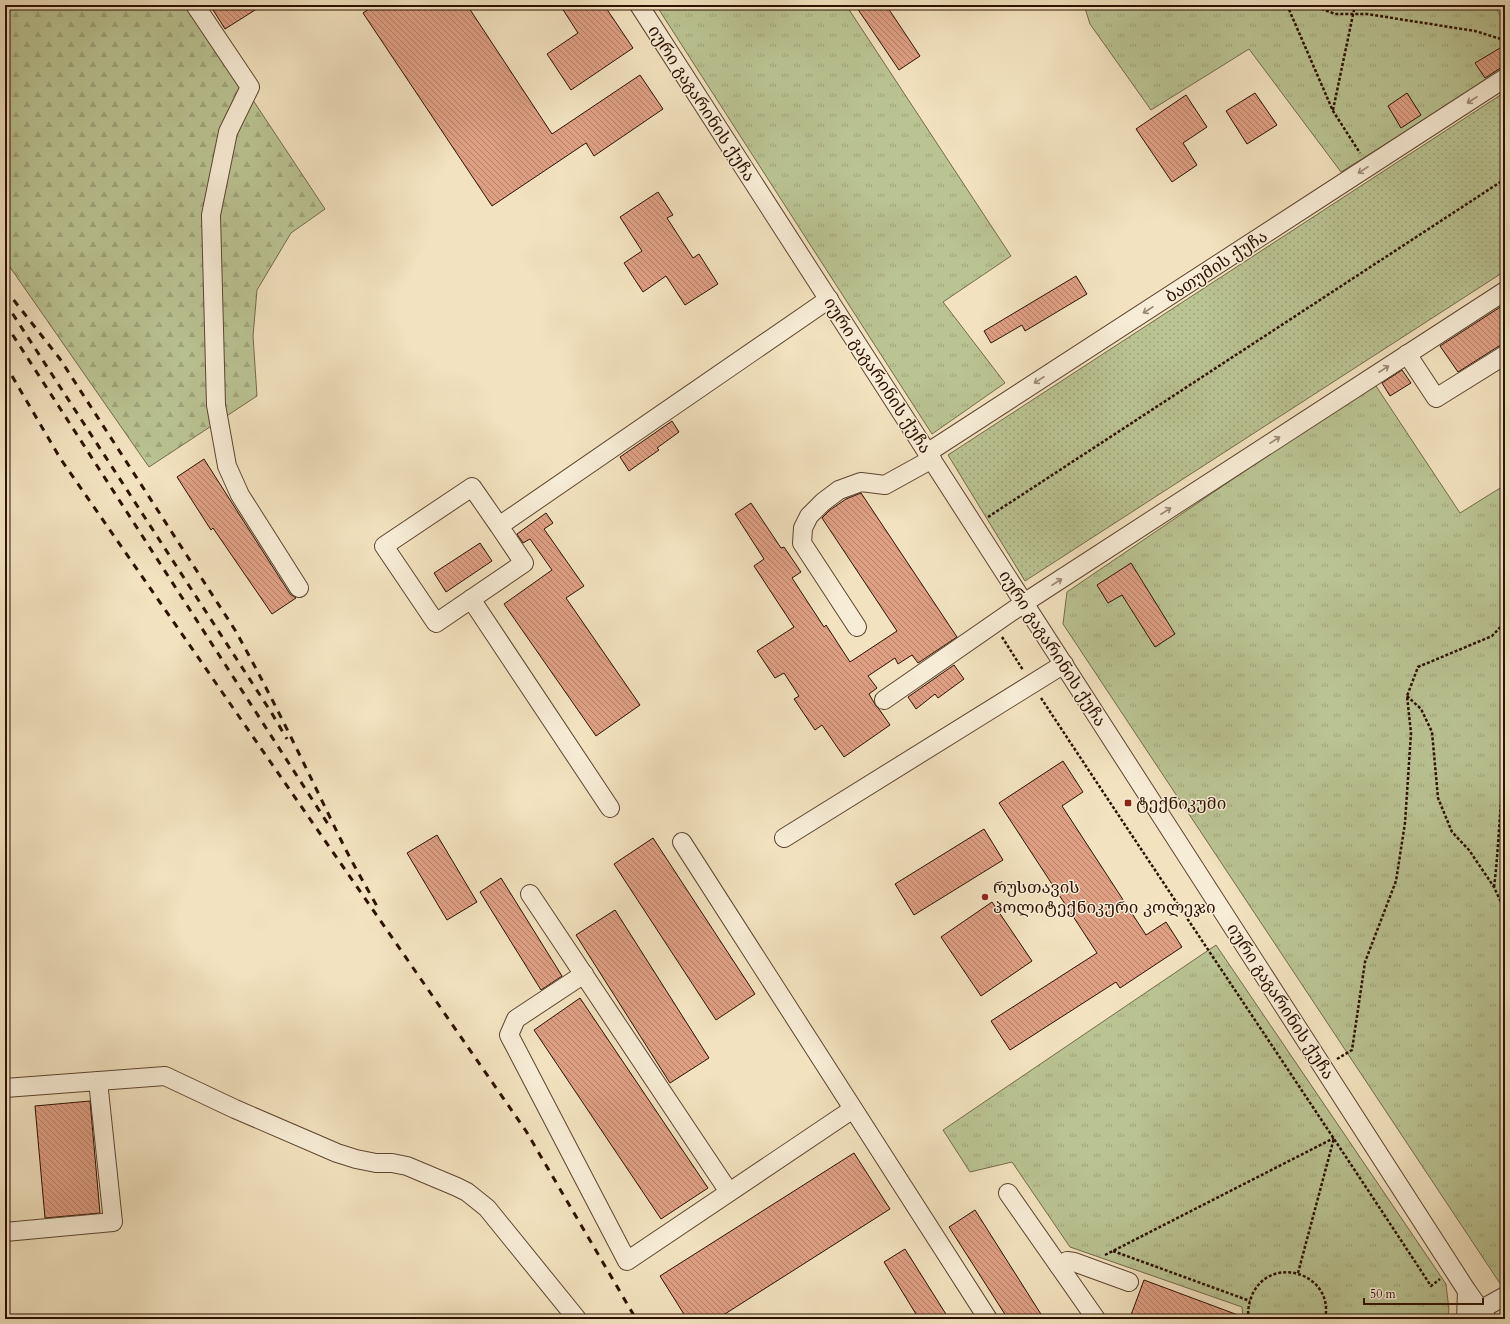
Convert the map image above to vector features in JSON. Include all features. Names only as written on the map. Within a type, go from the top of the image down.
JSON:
[{"type":"street","points":[[195,5],[250,87],[228,132],[211,215],[216,405],[227,466],[240,495],[300,588]]},
{"type":"street","name":"იური გაგარინის ქუჩა","points":[[639,5],[1453,1269],[1467,1291],[1477,1317]]},
{"type":"street","name":"ბათუმის ქუჩა","points":[[857,627],[802,543],[803,528],[809,516],[823,502],[839,490],[861,482],[885,485],[1505,78]]},
{"type":"street","points":[[884,700],[1024,603],[1505,291]]},
{"type":"street","points":[[499,526],[828,299]]},
{"type":"street","points":[[1407,354],[1436,398],[1505,355]]},
{"type":"street","points":[[472,487],[499,526],[524,563],[436,623],[384,546],[472,487]]},
{"type":"street","points":[[471,600],[610,808]]},
{"type":"street","points":[[784,838],[1064,664]]},
{"type":"street","points":[[682,842],[988,1319]]},
{"type":"street","points":[[530,894],[729,1192]]},
{"type":"street","points":[[584,974],[516,1019],[509,1035],[627,1261],[853,1109]]},
{"type":"street","points":[[5,1088],[165,1076],[235,1109],[337,1153],[376,1163],[392,1162],[407,1166],[467,1192],[487,1208],[577,1319]]},
{"type":"street","points":[[5,1232],[113,1222],[98,1081]]},
{"type":"street","points":[[1008,1193],[1096,1319]]},
{"type":"street","points":[[1059,1266],[1067,1261],[1074,1262],[1129,1282]]},
{"type":"street","points":[[1477,1317],[1505,1296]]},
{"type":"path","points":[[1287,5],[1332,111],[1368,167]]},
{"type":"path","points":[[1312,5],[1335,14],[1367,14],[1475,30],[1501,39],[1505,37]]},
{"type":"path","points":[[1332,111],[1355,5]]},
{"type":"path","points":[[975,526],[1505,179]]},
{"type":"path","points":[[1324,1068],[1352,1050],[1365,962],[1396,881],[1405,823],[1411,733],[1407,696],[1418,667],[1492,636],[1505,622]]},
{"type":"path","points":[[993,624],[1431,1286],[1453,1269]]},
{"type":"path","points":[[1407,696],[1421,709],[1432,732],[1438,798],[1452,832],[1469,850],[1494,887],[1505,911]]},
{"type":"path","points":[[1494,887],[1501,793],[1505,769]]},
{"type":"path","points":[[1086,1266],[1112,1251],[1334,1138]]},
{"type":"path","points":[[1298,1273],[1334,1138]]},
{"type":"path","points":[[1112,1251],[1250,1301]]},
{"type":"path","points":[[1249,1319],[1248,1314],[1250,1301],[1255,1290],[1263,1280],[1274,1274],[1286,1272],[1298,1273],[1310,1279],[1319,1288],[1325,1300],[1327,1313],[1325,1319]]},
{"type":"green space","points":[[5,5],[111,5],[138,7],[147,5],[190,5],[325,209],[291,233],[257,290],[253,336],[257,396],[149,467],[5,260]]},
{"type":"green space","points":[[656,5],[846,5],[1011,256],[943,302],[1005,383],[932,434]]},
{"type":"green space","points":[[1084,5],[1494,5],[1505,23],[1505,69],[1341,172],[1249,49],[1151,110],[1090,24]]},
{"type":"green space","points":[[1505,92],[1505,271],[1025,581],[948,455]]},
{"type":"green space","points":[[1374,383],[1460,513],[1505,485],[1505,1291],[1063,624],[1067,592]]},
{"type":"green space","points":[[1216,945],[1446,1284],[1449,1310],[1447,1319],[1243,1319],[1242,1307],[1070,1247],[1012,1162],[970,1172],[943,1130]]},
{"type":"building","points":[[210,5],[263,5],[225,29]]},
{"type":"building","points":[[375,5],[467,5],[552,134],[640,75],[663,109],[594,156],[586,143],[492,206],[363,13]]},
{"type":"building","points":[[560,5],[604,5],[633,48],[571,90],[547,54],[578,33]]},
{"type":"building","points":[[855,5],[886,5],[920,56],[899,70]]},
{"type":"building","points":[[1505,45],[1505,65],[1485,78],[1475,63]]},
{"type":"building","points":[[1255,93],[1277,125],[1247,144],[1226,111]]},
{"type":"building","points":[[1407,93],[1421,115],[1401,128],[1388,106]]},
{"type":"building","points":[[1186,95],[1207,127],[1183,143],[1197,165],[1172,182],[1136,129]]},
{"type":"building","points":[[658,192],[673,215],[667,218],[693,258],[699,254],[718,284],[685,305],[666,276],[643,292],[624,263],[642,251],[620,217]]},
{"type":"building","points":[[1076,276],[1087,294],[1025,331],[1022,325],[991,343],[984,331]]},
{"type":"building","points":[[1505,304],[1505,344],[1499,346],[1458,372],[1440,346]]},
{"type":"building","points":[[1402,370],[1411,383],[1390,396],[1382,383]]},
{"type":"building","points":[[672,421],[679,432],[657,448],[659,450],[629,471],[620,457]]},
{"type":"building","points":[[204,459],[290,594],[296,598],[272,614],[213,528],[211,530],[177,477]]},
{"type":"building","points":[[861,493],[957,637],[918,663],[912,655],[898,664],[895,658],[868,676],[877,688],[869,694],[890,725],[844,757],[822,725],[815,730],[794,699],[799,696],[784,673],[775,678],[757,651],[794,627],[754,566],[764,559],[735,514],[751,503],[781,548],[784,547],[801,572],[792,578],[824,627],[826,625],[850,662],[897,631],[822,518],[830,510],[846,499]]},
{"type":"building","points":[[546,513],[553,523],[544,529],[584,586],[566,598],[640,705],[596,736],[504,604],[552,570],[530,539],[523,543],[517,534]]},
{"type":"building","points":[[480,543],[492,561],[446,592],[434,573]]},
{"type":"building","points":[[1131,563],[1175,634],[1155,647],[1122,595],[1108,603],[1097,585]]},
{"type":"building","points":[[954,665],[964,679],[938,698],[935,694],[916,709],[908,697]]},
{"type":"building","points":[[1063,761],[1083,792],[1062,806],[1146,935],[1166,922],[1182,947],[1120,988],[1116,982],[1010,1050],[991,1021],[1097,953],[999,803]]},
{"type":"building","points":[[984,829],[1003,860],[914,915],[895,884]]},
{"type":"building","points":[[437,835],[477,902],[447,920],[407,853]]},
{"type":"building","points":[[653,838],[755,994],[716,1020],[614,864]]},
{"type":"building","points":[[501,878],[562,976],[541,990],[480,892]]},
{"type":"building","points":[[992,902],[1032,961],[981,996],[941,937]]},
{"type":"building","points":[[615,910],[709,1058],[670,1083],[576,935]]},
{"type":"building","points":[[580,998],[708,1188],[661,1219],[534,1030]]},
{"type":"building","points":[[90,1101],[100,1213],[45,1218],[35,1106]]},
{"type":"building","points":[[854,1153],[890,1209],[717,1319],[687,1319],[660,1276]]},
{"type":"building","points":[[975,1210],[1044,1319],[1008,1319],[949,1227]]},
{"type":"building","points":[[905,1249],[949,1319],[919,1319],[884,1262]]},
{"type":"building","points":[[1144,1280],[1246,1318],[1140,1319],[1131,1315]]},
{"type":"railway","points":[[5,289],[60,359],[235,630],[276,707],[354,865],[379,910]]},
{"type":"railway","points":[[5,302],[287,739]]},
{"type":"railway","points":[[5,323],[328,824]]},
{"type":"railway","points":[[5,364],[60,458],[526,1131],[636,1319]]},
{"type":"place","name":"ტექნიკუმი","points":[[1128,803]]},
{"type":"place","name":"რუსთავის პოლიტექნიკური კოლეჯი","points":[[985,897]]}]
